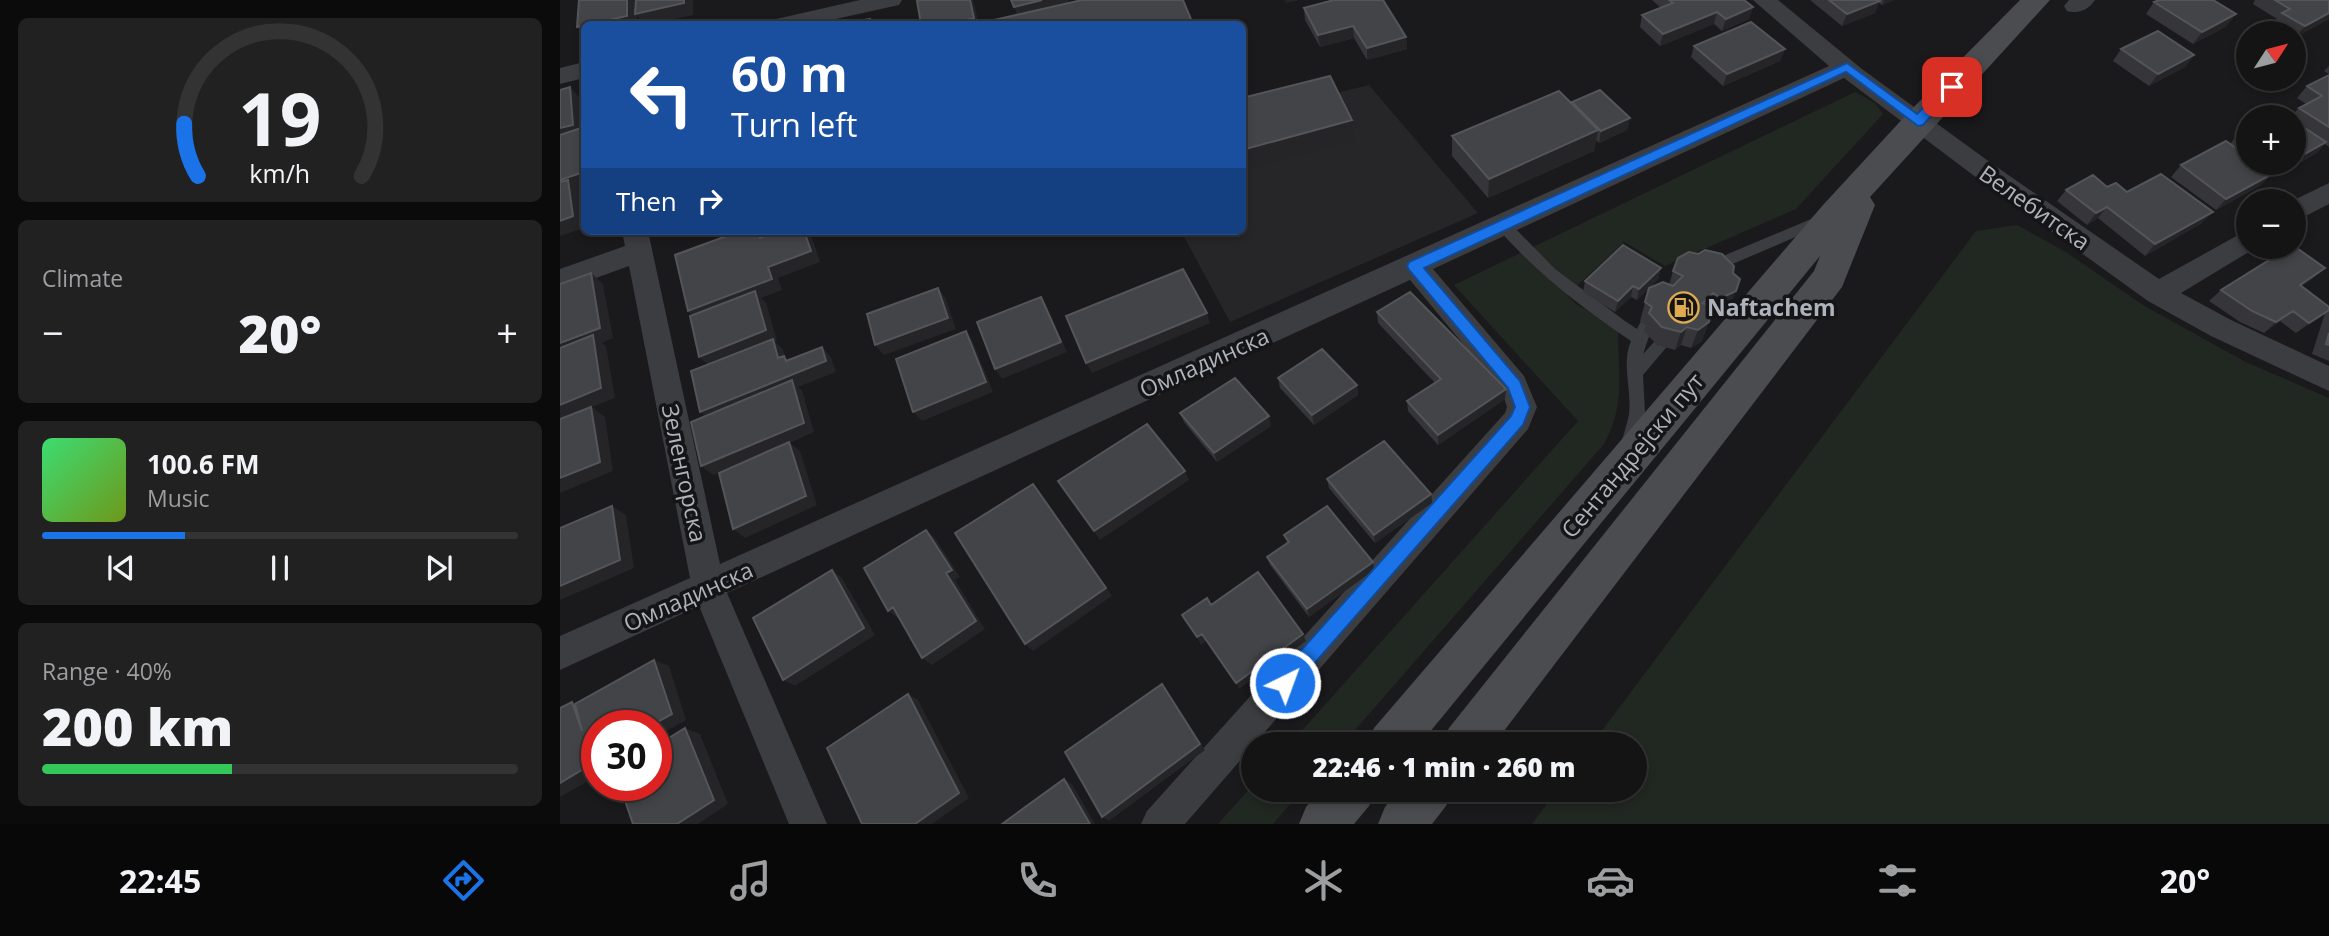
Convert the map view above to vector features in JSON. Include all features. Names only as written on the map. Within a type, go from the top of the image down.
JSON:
[{"type":"main road","name":"Сентандрејски пут","points":[[1400,732],[1835,214],[1918,122],[2036,0]]},
{"type":"main road","name":"Сентандрејски пут","points":[[1474,732],[1830,277],[1848,225],[1876,168]]},
{"type":"main road","points":[[1323,824],[1341,802]]},
{"type":"main road","points":[[1402,824],[1419,802]]},
{"type":"street","points":[[797,21],[891,0]]},
{"type":"street","name":"Велебитска","points":[[1764,0],[1918,122],[2158,293],[2221,328],[2329,379]]},
{"type":"street","name":"Омладинска","points":[[560,653],[1847,67]]},
{"type":"street","points":[[560,76],[581,71]]},
{"type":"street","points":[[2306,205],[2329,192]]},
{"type":"street","points":[[560,280],[637,241]]},
{"type":"street","name":"Зеленгорска","points":[[637,241],[708,587],[808,824]]},
{"type":"street","points":[[2158,293],[2236,247]]},
{"type":"street","points":[[1160,824],[1517,420],[1522,407],[1514,385],[1414,266]]},
{"type":"lane","points":[[1703,271],[1738,253],[1835,214]]},
{"type":"lane","points":[[1503,225],[1550,274],[1583,302],[1642,331],[1635,350],[1637,413],[1622,470]]},
{"type":"lane","points":[[1718,277],[1738,253]]},
{"type":"lane","points":[[1634,375],[1660,345]]},
{"type":"shaded area","points":[[1369,85],[1478,213],[1230,322],[1183,235],[1246,235],[1246,115]]},
{"type":"shaded area","points":[[1855,92],[1875,103],[1883,114],[1796,209],[1665,266],[1624,242],[1567,295],[1576,304],[1618,329],[1618,402],[1611,430],[1604,444],[1353,732],[1301,732],[1578,421],[1454,285]]},
{"type":"shaded area","points":[[2017,225],[2066,252],[2143,305],[2204,339],[2246,362],[2329,398],[2329,824],[1532,824],[1548,802],[1647,802],[1647,732],[1601,732],[1976,231]]},
{"type":"shaded area","points":[[1241,798],[1241,802],[1292,802],[1273,824],[1218,824]]},
{"type":"building","points":[[579,0],[627,0],[627,16],[604,21],[581,21],[581,26],[577,27]]},
{"type":"building","points":[[636,0],[684,0],[684,3],[635,14]]},
{"type":"building","points":[[970,0],[974,18],[967,21],[920,21],[917,1]]},
{"type":"building","points":[[1011,0],[1042,0],[1014,7]]},
{"type":"building","points":[[1082,0],[1183,0],[1192,21],[989,21]]},
{"type":"building","points":[[1334,0],[1383,0],[1406,37],[1367,48],[1353,26],[1318,35],[1304,8]]},
{"type":"building","points":[[1669,0],[1744,0],[1753,7],[1726,19],[1717,12],[1663,34],[1642,15],[1673,3]]},
{"type":"building","points":[[1829,0],[1879,0],[1880,1],[1847,14]]},
{"type":"building","points":[[2213,0],[2236,14],[2202,32],[2154,2]]},
{"type":"building","points":[[2275,0],[2329,0],[2329,13],[2306,25],[2306,21],[2296,21],[2282,13],[2290,9]]},
{"type":"building","points":[[1751,22],[1785,49],[1727,74],[1694,46]]},
{"type":"building","points":[[2158,31],[2194,55],[2158,74],[2121,49]]},
{"type":"building","points":[[2329,75],[2329,127],[2306,112],[2305,105],[2322,96],[2307,86]]},
{"type":"building","points":[[1330,76],[1352,120],[1246,149],[1246,97]]},
{"type":"building","points":[[570,87],[573,125],[560,128],[560,90]]},
{"type":"building","points":[[1600,90],[1630,118],[1601,131],[1572,102]]},
{"type":"building","points":[[1559,91],[1598,130],[1489,179],[1452,136]]},
{"type":"building","points":[[581,128],[581,173],[560,180],[560,135]]},
{"type":"building","points":[[2306,129],[2326,142],[2306,153]]},
{"type":"building","points":[[2226,141],[2236,148],[2236,175],[2270,175],[2244,189],[2236,189],[2236,194],[2226,199],[2181,165]]},
{"type":"building","points":[[2161,174],[2213,212],[2155,244],[2107,207],[2096,213],[2066,190],[2093,175],[2107,187],[2116,183],[2127,192]]},
{"type":"building","points":[[568,180],[573,216],[560,221],[560,182]]},
{"type":"building","points":[[729,235],[759,235],[760,238],[768,235],[805,235],[811,251],[768,267],[772,279],[688,311],[675,255]]},
{"type":"building","points":[[1623,245],[1661,268],[1639,289],[1633,286],[1618,301],[1585,281]]},
{"type":"building","points":[[1705,250],[1722,254],[1734,266],[1733,273],[1740,279],[1736,291],[1721,298],[1713,293],[1703,303],[1712,306],[1709,322],[1698,330],[1687,327],[1681,332],[1662,327],[1649,313],[1652,307],[1645,302],[1649,288],[1663,282],[1673,286],[1683,276],[1673,271],[1678,258],[1689,252],[1698,254]]},
{"type":"building","points":[[2306,255],[2325,268],[2300,285],[2329,307],[2329,310],[2309,323],[2293,311],[2276,322],[2252,311],[2221,290],[2271,259],[2306,259]]},
{"type":"building","points":[[1183,269],[1207,313],[1086,363],[1066,316]]},
{"type":"building","points":[[591,273],[600,328],[560,343],[560,284]]},
{"type":"building","points":[[938,288],[948,318],[875,345],[867,314]]},
{"type":"building","points":[[755,291],[766,330],[699,357],[690,316]]},
{"type":"building","points":[[1410,292],[1506,389],[1438,435],[1407,401],[1441,379],[1377,312]]},
{"type":"building","points":[[1041,297],[1061,342],[995,369],[977,322]]},
{"type":"building","points":[[966,331],[986,382],[913,412],[896,359]]},
{"type":"building","points":[[593,335],[601,388],[560,405],[560,348]]},
{"type":"building","points":[[773,339],[778,358],[784,356],[786,361],[822,347],[826,361],[700,412],[691,371]]},
{"type":"building","points":[[1322,349],[1357,385],[1312,415],[1278,378]]},
{"type":"building","points":[[1235,378],[1269,416],[1214,453],[1180,413]]},
{"type":"building","points":[[792,380],[804,423],[701,466],[691,422]]},
{"type":"building","points":[[591,407],[600,462],[560,478],[560,419]]},
{"type":"building","points":[[1147,424],[1185,471],[1094,531],[1058,481]]},
{"type":"building","points":[[1384,441],[1431,494],[1374,535],[1327,479]]},
{"type":"building","points":[[789,442],[806,496],[733,529],[719,473]]},
{"type":"building","points":[[1033,484],[1106,588],[1025,644],[955,533]]},
{"type":"building","points":[[612,506],[620,560],[560,586],[560,528]]},
{"type":"building","points":[[1327,506],[1373,562],[1307,609],[1267,557],[1289,542],[1284,535]]},
{"type":"building","points":[[926,530],[952,570],[946,573],[976,621],[922,658],[893,607],[888,611],[864,568]]},
{"type":"building","points":[[832,570],[864,628],[783,680],[753,618]]},
{"type":"building","points":[[1258,572],[1303,634],[1236,683],[1202,634],[1197,637],[1182,615],[1207,598],[1211,605]]},
{"type":"building","points":[[654,660],[671,710],[581,710],[581,727],[575,704]]},
{"type":"building","points":[[1162,684],[1200,744],[1102,817],[1065,752]]},
{"type":"building","points":[[908,694],[959,793],[915,824],[862,824],[827,748]]},
{"type":"building","points":[[572,702],[581,728],[581,770],[560,783],[560,708]]},
{"type":"building","points":[[685,728],[714,800],[677,824],[633,824],[625,801],[672,801],[672,736]]},
{"type":"building","points":[[1064,779],[1090,824],[1002,824]]},
{"type":"place","name":"Naftachem","points":[[1684,307]]},
{"type":"route","points":[[1285,683],[1517,420],[1522,407],[1514,385],[1414,266],[1847,67],[1918,122],[1952,87]]}]
